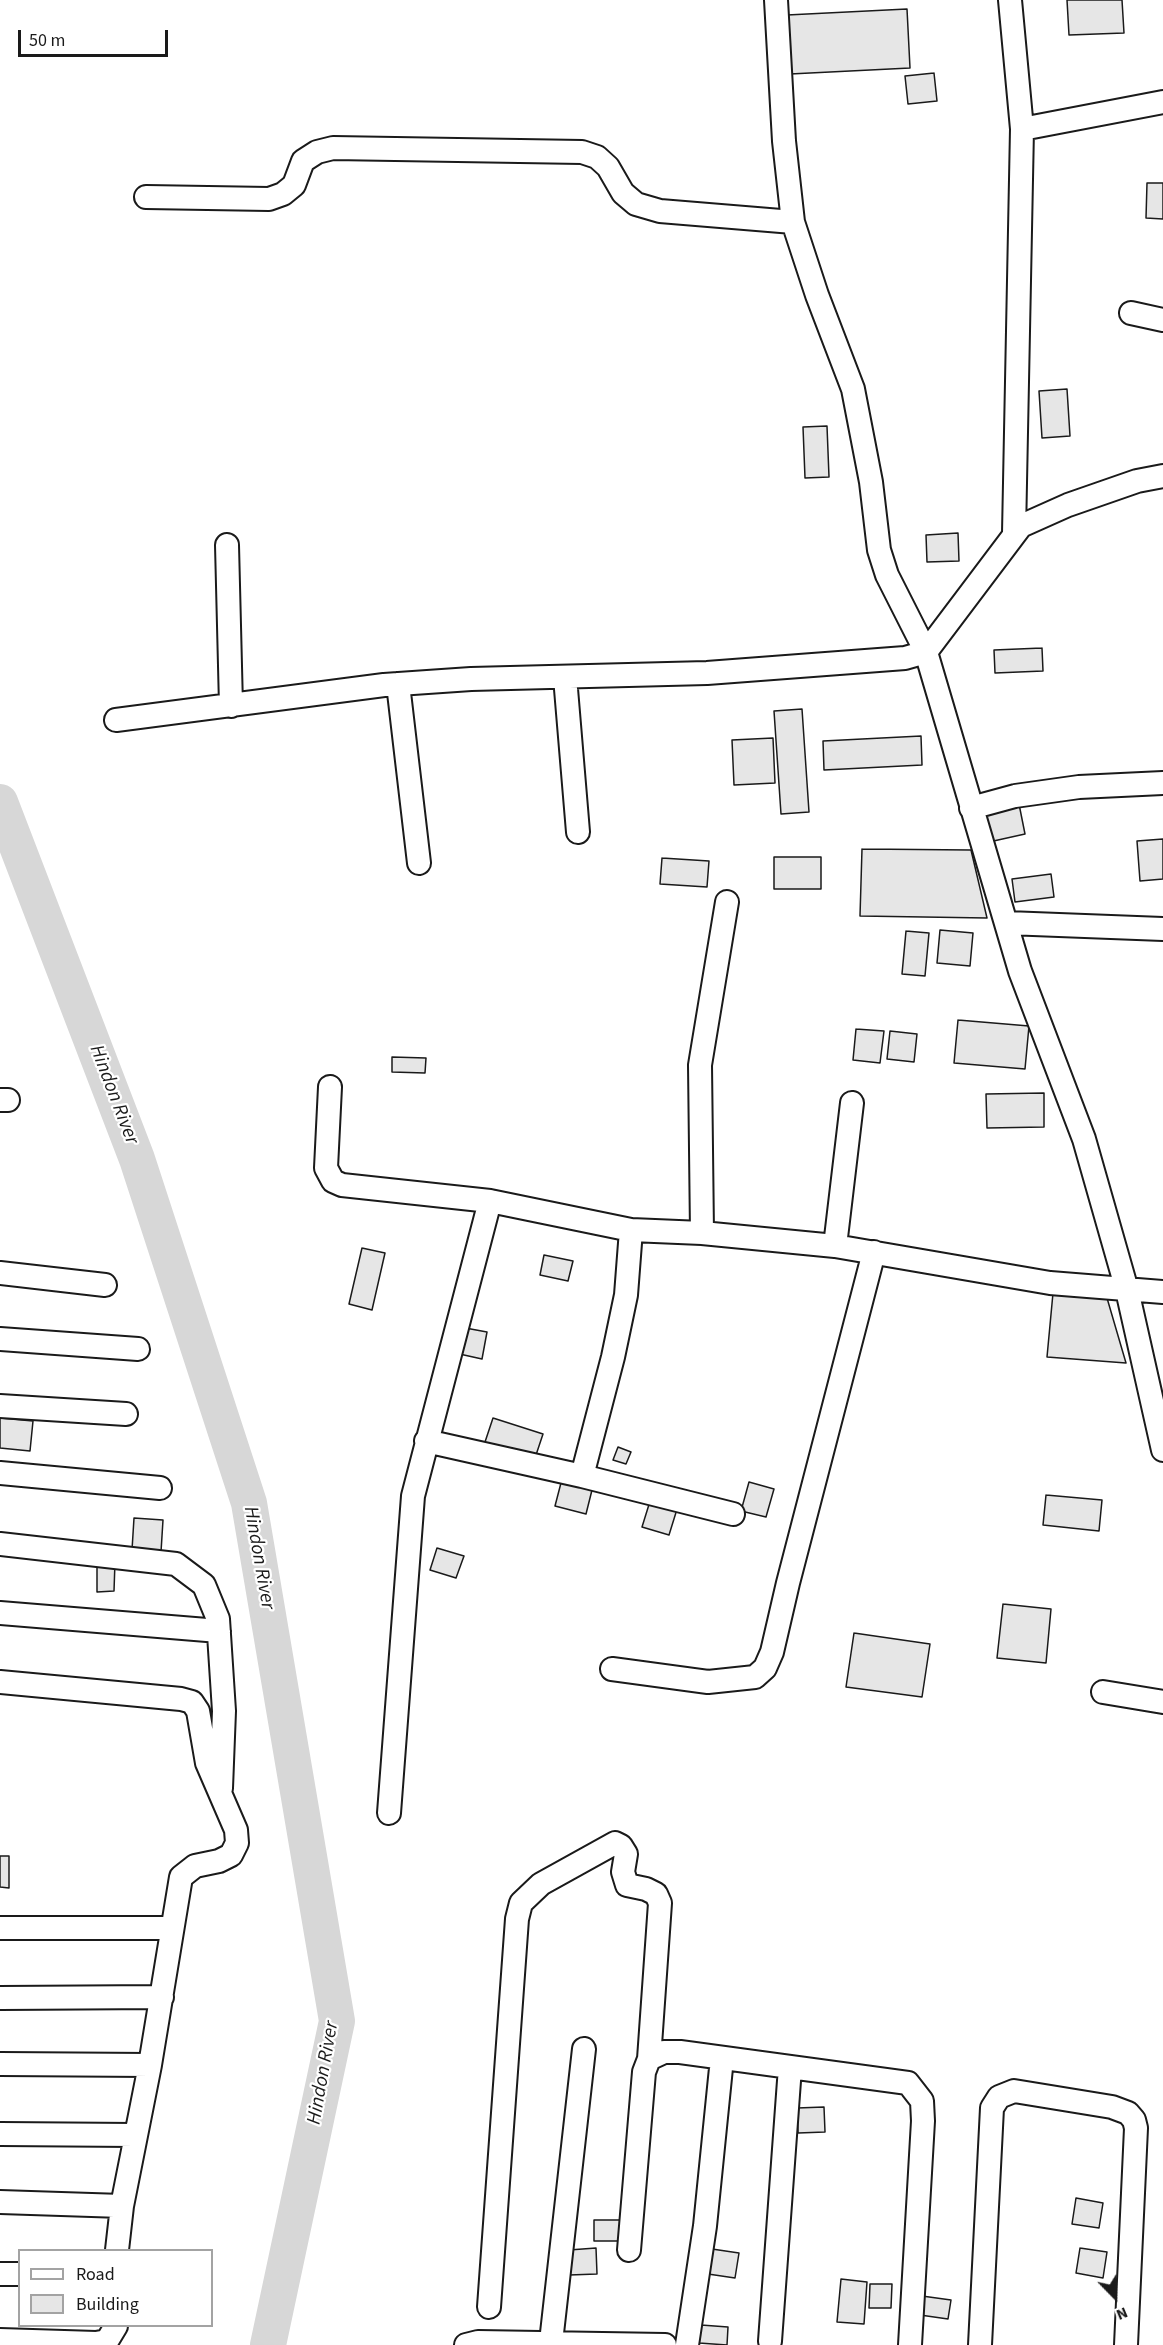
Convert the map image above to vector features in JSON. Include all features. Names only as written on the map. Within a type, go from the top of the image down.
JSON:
[{"type":"street","points":[[776,0],[784,141],[793,222],[817,295],[853,389],[885,567],[926,652],[1020,971],[1083,1139],[1127,1290],[1163,1450]]},
{"type":"street","points":[[1010,0],[1022,129],[1014,533]]},
{"type":"street","points":[[1022,129],[1163,102]]},
{"type":"street","points":[[146,197],[269,199],[283,195],[294,185],[303,161],[317,152],[333,148],[582,152],[597,157],[608,167],[623,193],[636,204],[660,211],[793,222]]},
{"type":"street","points":[[1131,313],[1163,320]]},
{"type":"street","points":[[116,720],[398,684],[707,673],[905,658],[926,652],[1014,533],[1031,520],[1137,481],[1163,476]]},
{"type":"street","points":[[227,545],[231,706]]},
{"type":"street","points":[[565,677],[578,832]]},
{"type":"street","points":[[398,684],[419,863]]},
{"type":"street","points":[[971,808],[1015,796],[1079,787],[1163,783]]},
{"type":"street","points":[[702,1233],[700,1065],[727,902]]},
{"type":"street","points":[[1007,923],[1163,929]]},
{"type":"street","points":[[330,1087],[326,1168],[333,1181],[342,1185],[490,1201],[631,1230],[702,1233],[835,1246],[1050,1283],[1163,1292]]},
{"type":"street","points":[[835,1246],[852,1102]]},
{"type":"street","points":[[388,1813],[412,1496],[490,1201]]},
{"type":"street","points":[[582,1476],[613,1357],[626,1295],[631,1230]]},
{"type":"street","points":[[612,1669],[708,1682],[754,1677],[765,1668],[772,1652],[874,1252]]},
{"type":"street","points":[[0,1273],[105,1285]]},
{"type":"street","points":[[0,1338],[138,1349]]},
{"type":"street","points":[[0,1406],[126,1414]]},
{"type":"street","points":[[426,1441],[582,1476],[733,1514]]},
{"type":"street","points":[[0,1473],[160,1488]]},
{"type":"street","points":[[0,1544],[176,1563],[204,1585],[213,1601],[219,1631],[224,1711],[221,1793]]},
{"type":"street","points":[[0,1613],[219,1631]]},
{"type":"street","points":[[0,1682],[181,1698],[192,1702],[198,1711],[207,1763],[236,1830],[237,1843],[231,1855],[219,1861],[195,1866],[181,1877],[150,2065],[122,2206],[117,2249]]},
{"type":"street","points":[[1102,1692],[1163,1702]]},
{"type":"street","points":[[489,2307],[517,1919],[521,1903],[541,1884],[615,1843],[621,1846],[626,1854],[623,1872],[627,1886],[646,1889],[656,1894],[660,1903],[649,2059],[644,2072],[630,2250]]},
{"type":"street","points":[[0,1928],[171,1928]]},
{"type":"street","points":[[0,1998],[162,1997]]},
{"type":"street","points":[[551,2342],[584,2049]]},
{"type":"street","points":[[649,2059],[664,2052],[722,2058],[899,2081],[908,2083],[919,2094],[923,2121],[910,2345]]},
{"type":"street","points":[[687,2345],[705,2226],[722,2058]]},
{"type":"street","points":[[0,2064],[150,2065]]},
{"type":"street","points":[[770,2341],[790,2067]]},
{"type":"street","points":[[981,2345],[992,2108],[999,2097],[1014,2091],[1112,2107],[1128,2113],[1134,2120],[1136,2128],[1126,2345]]},
{"type":"street","points":[[0,2134],[135,2134]]},
{"type":"street","points":[[0,2202],[122,2206]]},
{"type":"street","points":[[0,2274],[18,2274]]},
{"type":"street","points":[[0,2340],[96,2343],[107,2341],[115,2327]]},
{"type":"street","points":[[466,2345],[478,2342],[665,2345]]},
{"type":"building","points":[[1067,0],[1122,0],[1124,33],[1069,35]]},
{"type":"building","points":[[907,9],[910,68],[790,74],[787,15]]},
{"type":"building","points":[[934,73],[937,101],[908,104],[905,76]]},
{"type":"building","points":[[1147,183],[1163,183],[1163,219],[1146,218]]},
{"type":"building","points":[[1067,389],[1070,436],[1042,438],[1039,391]]},
{"type":"building","points":[[827,426],[829,477],[805,478],[803,427]]},
{"type":"building","points":[[958,533],[959,561],[927,562],[926,535]]},
{"type":"building","points":[[1042,648],[1043,671],[995,673],[994,650]]},
{"type":"building","points":[[802,709],[809,812],[781,814],[774,711]]},
{"type":"building","points":[[921,736],[922,765],[824,770],[823,741]]},
{"type":"building","points":[[773,738],[775,783],[734,785],[732,740]]},
{"type":"building","points":[[1019,804],[1025,834],[989,842],[983,813]]},
{"type":"building","points":[[1163,839],[1163,879],[1140,881],[1137,841]]},
{"type":"building","points":[[862,849],[971,850],[987,918],[860,916]]},
{"type":"building","points":[[774,857],[821,857],[821,889],[774,889]]},
{"type":"building","points":[[662,858],[709,861],[707,887],[660,884]]},
{"type":"building","points":[[1051,874],[1054,897],[1015,902],[1012,879]]},
{"type":"building","points":[[940,930],[973,933],[970,966],[937,963]]},
{"type":"building","points":[[906,931],[929,933],[925,976],[902,974]]},
{"type":"building","points":[[958,1020],[1029,1026],[1025,1069],[954,1063]]},
{"type":"building","points":[[856,1029],[884,1031],[880,1063],[853,1060]]},
{"type":"building","points":[[890,1031],[917,1034],[914,1062],[887,1059]]},
{"type":"building","points":[[392,1057],[426,1058],[425,1073],[392,1072]]},
{"type":"building","points":[[1044,1093],[1044,1127],[987,1128],[986,1094]]},
{"type":"building","points":[[362,1248],[385,1253],[372,1310],[349,1304]]},
{"type":"building","points":[[544,1255],[573,1261],[568,1281],[540,1275]]},
{"type":"building","points":[[1053,1293],[1107,1298],[1126,1363],[1047,1357]]},
{"type":"building","points":[[460,1327],[487,1332],[482,1359],[455,1353]]},
{"type":"building","points":[[0,1418],[33,1421],[30,1451],[0,1448]]},
{"type":"building","points":[[493,1418],[543,1434],[534,1461],[484,1445]]},
{"type":"building","points":[[618,1447],[631,1452],[626,1464],[613,1460]]},
{"type":"building","points":[[562,1479],[593,1486],[586,1514],[555,1506]]},
{"type":"building","points":[[749,1482],[774,1489],[766,1517],[741,1511]]},
{"type":"building","points":[[1046,1495],[1102,1500],[1099,1531],[1043,1525]]},
{"type":"building","points":[[651,1498],[678,1506],[669,1535],[642,1527]]},
{"type":"building","points":[[134,1518],[163,1520],[161,1552],[132,1550]]},
{"type":"building","points":[[437,1548],[464,1556],[456,1578],[430,1570]]},
{"type":"building","points":[[97,1562],[115,1562],[114,1591],[97,1592]]},
{"type":"building","points":[[1003,1604],[1051,1609],[1046,1663],[997,1658]]},
{"type":"building","points":[[854,1633],[930,1644],[922,1697],[846,1687]]},
{"type":"building","points":[[0,1856],[9,1856],[9,1888],[0,1887]]},
{"type":"building","points":[[824,2107],[825,2132],[798,2133],[797,2108]]},
{"type":"building","points":[[1076,2198],[1103,2203],[1099,2228],[1072,2224]]},
{"type":"building","points":[[594,2220],[620,2220],[620,2241],[594,2241]]},
{"type":"building","points":[[596,2248],[597,2274],[569,2275],[569,2250]]},
{"type":"building","points":[[1080,2248],[1107,2252],[1103,2278],[1076,2273]]},
{"type":"building","points":[[712,2249],[739,2253],[735,2278],[708,2274]]},
{"type":"building","points":[[841,2279],[867,2282],[864,2324],[837,2322]]},
{"type":"building","points":[[870,2284],[892,2284],[891,2308],[869,2308]]},
{"type":"building","points":[[922,2296],[951,2300],[948,2319],[920,2315]]},
{"type":"building","points":[[701,2325],[728,2327],[727,2345],[699,2343]]},
{"type":"waterway","name":"Hindon River","points":[[0,802],[137,1159],[249,1503],[337,2021],[268,2345]]}]
